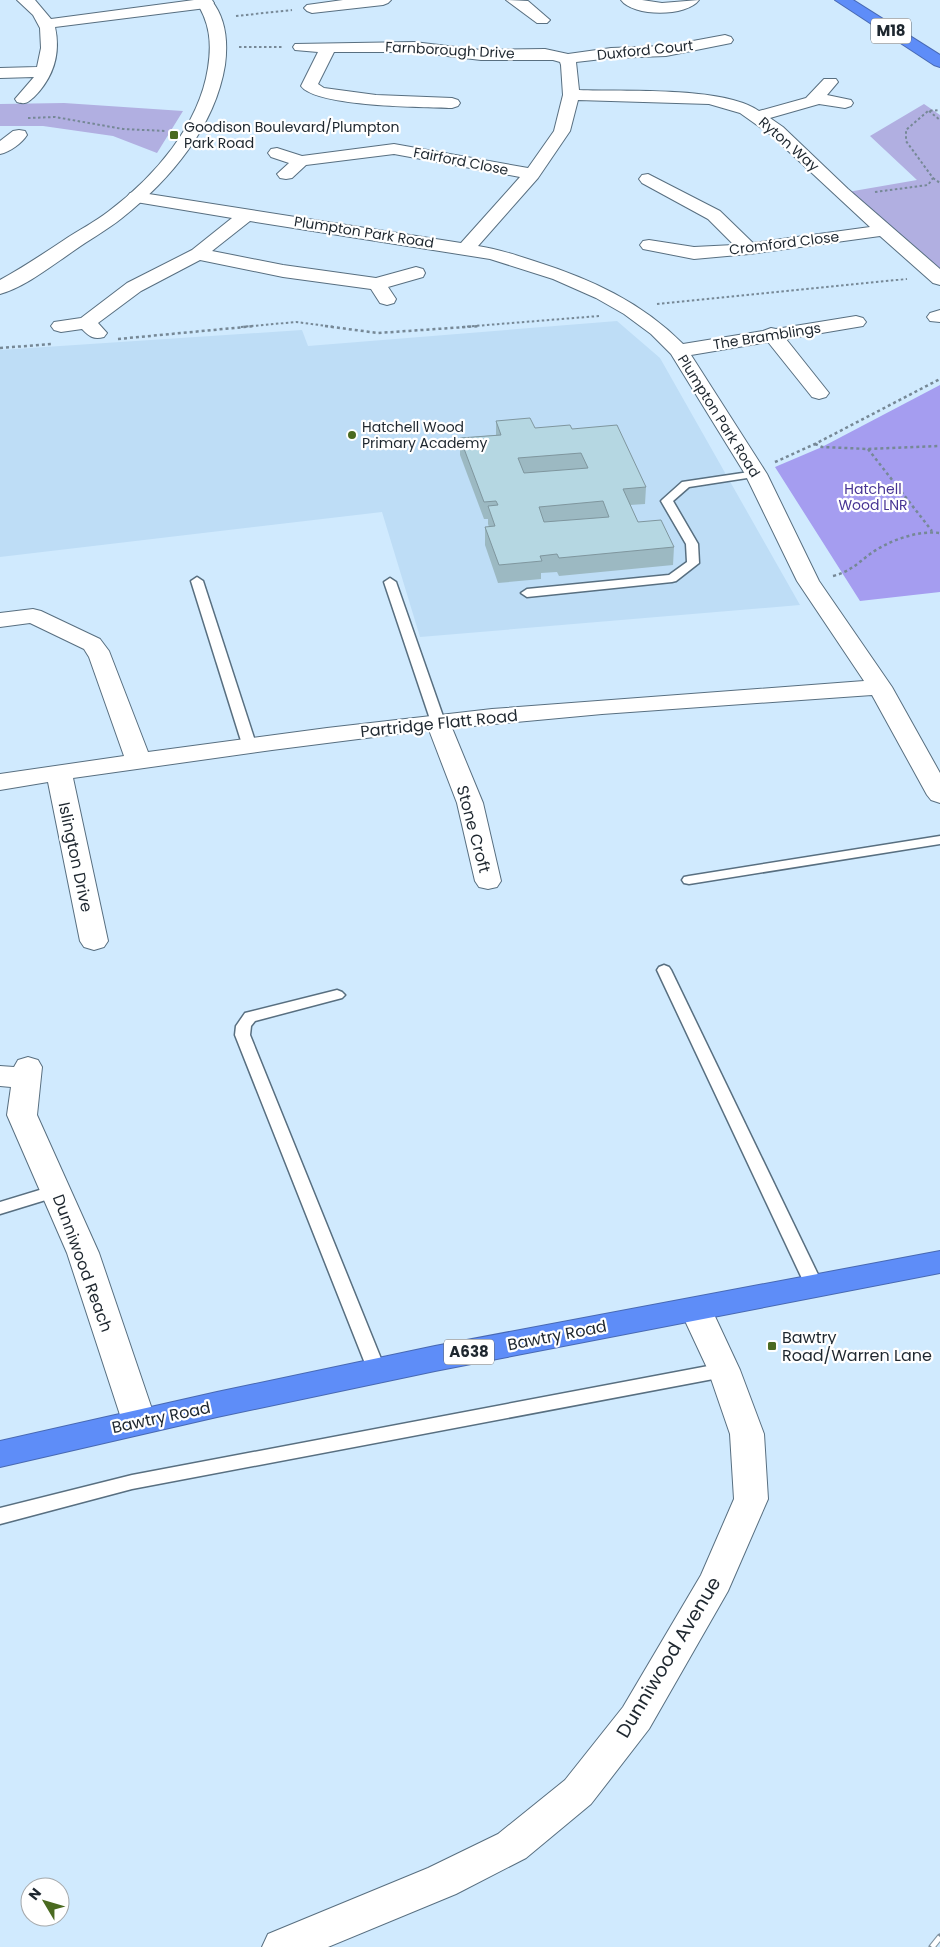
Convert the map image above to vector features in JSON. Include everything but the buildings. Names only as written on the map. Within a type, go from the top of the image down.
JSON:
[{"type":"highway","name":"M18","points":[[843,0],[940,62]]},
{"type":"highway","name":"M18","points":[[870,0],[909,24]]},
{"type":"highway","name":"Bawtry Road","points":[[0,1454],[139,1421],[377,1371],[940,1262]]},
{"type":"street","points":[[23,99],[38,83],[45,72],[48,28],[42,16],[25,0]]},
{"type":"street","points":[[312,8],[383,0]]},
{"type":"street","points":[[519,2],[540,0]]},
{"type":"street","points":[[629,0],[639,4],[674,8],[694,4]]},
{"type":"street","points":[[519,2],[542,20]]},
{"type":"street","points":[[0,288],[42,264],[115,215],[155,179],[192,133],[207,100],[217,68],[218,26],[208,7],[46,24]]},
{"type":"street","name":"Duxford Court","points":[[566,59],[611,53],[666,51],[720,36],[738,52]]},
{"type":"street","name":"Farnborough Drive","points":[[301,47],[414,47],[480,54],[545,54],[556,55],[566,59]]},
{"type":"street","points":[[328,47],[310,82],[309,86],[313,90],[333,96],[452,103]]},
{"type":"street","points":[[467,248],[532,174],[562,131],[571,95],[569,65],[566,59]]},
{"type":"street","points":[[0,73],[45,72]]},
{"type":"street","points":[[758,116],[805,104],[815,98],[830,82]]},
{"type":"street","name":"Ryton Way","points":[[571,95],[710,99],[746,109],[777,131],[938,278]]},
{"type":"street","points":[[815,98],[845,103]]},
{"type":"street","points":[[0,149],[19,135]]},
{"type":"street","name":"Fairford Close","points":[[276,153],[301,161],[394,149],[532,174]]},
{"type":"street","points":[[286,174],[301,161]]},
{"type":"street","points":[[648,179],[714,215],[749,249]]},
{"type":"street","name":"Plumpton Park Road","points":[[136,197],[467,248],[523,262],[560,275],[603,294],[631,310],[658,330],[679,350],[754,471],[808,581],[880,686],[940,796]]},
{"type":"street","points":[[61,326],[98,332],[134,287],[198,254],[247,214]]},
{"type":"street","name":"Cromford Close","points":[[649,245],[680,257],[885,230]]},
{"type":"street","points":[[198,254],[283,272],[377,284],[416,272]]},
{"type":"street","points":[[918,260],[940,256]]},
{"type":"street","points":[[377,284],[387,300]]},
{"type":"street","name":"The Bramblings","points":[[679,350],[856,322]]},
{"type":"street","points":[[771,334],[819,393]]},
{"type":"street","points":[[0,620],[33,616],[92,644],[101,656],[138,760]]},
{"type":"street","name":"Partridge Flatt Road","points":[[0,782],[249,744],[438,722],[612,705],[880,686]]},
{"type":"street","name":"Stone Croft","points":[[438,722],[470,803],[488,881]]},
{"type":"street","name":"Islington Drive","points":[[59,773],[94,941]]},
{"type":"street","name":"Dunniwood Reach","points":[[18,1074],[22,1115],[82,1253],[139,1421]]},
{"type":"street","name":"Dunniwood Avenue","points":[[282,1947],[442,1881],[512,1846],[578,1792],[636,1718],[716,1581],[752,1499],[747,1434],[724,1370],[696,1310]]},
{"type":"lane","points":[[527,593],[672,578],[693,563],[692,544],[667,502],[675,492],[686,484],[754,471]]},
{"type":"lane","points":[[197,581],[249,744]]},
{"type":"lane","points":[[390,582],[438,722]]},
{"type":"lane","points":[[688,880],[940,840]]},
{"type":"lane","points":[[664,970],[815,1287]]},
{"type":"lane","points":[[337,995],[250,1017],[244,1022],[241,1031],[377,1371]]},
{"type":"lane","points":[[0,1208],[56,1191]]},
{"type":"lane","points":[[0,1516],[132,1482],[724,1370]]},
{"type":"path","points":[[208,7],[312,8]]},
{"type":"path","points":[[218,48],[301,47]]},
{"type":"path","points":[[940,110],[928,111],[906,130],[906,141],[934,178],[940,183]]},
{"type":"path","points":[[928,111],[940,120]]},
{"type":"path","points":[[28,118],[55,117],[123,129],[192,133]]},
{"type":"path","points":[[847,196],[928,185],[934,178]]},
{"type":"path","points":[[98,332],[296,322],[378,333],[580,319],[648,305],[938,278]]},
{"type":"path","points":[[0,348],[55,344]]},
{"type":"path","points":[[754,471],[815,444],[940,379]]},
{"type":"path","points":[[815,444],[822,447],[868,449],[940,446]]},
{"type":"path","points":[[868,449],[932,531]]},
{"type":"path","points":[[808,581],[851,572],[872,553],[909,536],[932,531],[940,533]]},
{"type":"shaded area","points":[[64,103],[183,111],[157,153],[113,136],[43,126],[0,126],[0,104]]},
{"type":"shaded area","points":[[924,104],[940,115],[940,274],[842,193],[917,180],[870,136]]},
{"type":"shaded area","name":"Hatchell Wood Primary Academy","points":[[617,321],[660,358],[800,605],[420,637],[382,512],[0,557],[0,350],[302,330],[308,346]]},
{"type":"green space","name":"Hatchell Wood LNR","points":[[940,385],[940,592],[860,601],[775,467],[822,447]]},
{"type":"railway","points":[[932,1947],[940,1937]]},
{"type":"place","name":"Goodison Boulevard/Plumpton Park Road","points":[[174,135]]},
{"type":"place","name":"Hatchell Wood Primary Academy","points":[[352,435]]},
{"type":"place","name":"Bawtry Road/Warren Lane","points":[[772,1346]]}]
